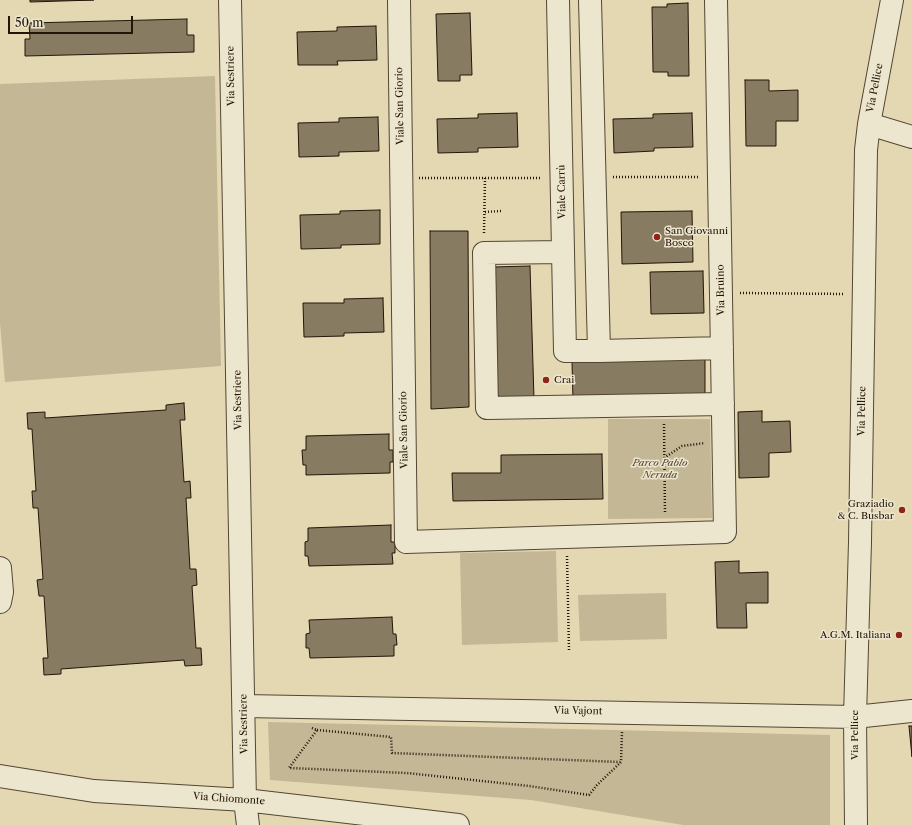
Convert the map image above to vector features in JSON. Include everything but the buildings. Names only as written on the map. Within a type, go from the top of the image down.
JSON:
[{"type":"street","name":"Via Sestriere","points":[[230,0],[245,800],[248,825]]},
{"type":"street","name":"Viale San Giorio","points":[[398,0],[406,542],[725,532]]},
{"type":"street","name":"Viale Carrù","points":[[558,0],[565,351],[722,348]]},
{"type":"street","points":[[590,0],[599,351]]},
{"type":"street","name":"Via Bruino","points":[[716,0],[725,532]]},
{"type":"street","name":"Via Pellice","points":[[856,825],[855,717],[860,542],[866,150],[869,124],[892,0]]},
{"type":"street","points":[[869,124],[912,137]]},
{"type":"street","points":[[563,252],[484,253],[487,408],[723,404]]},
{"type":"street","points":[[0,568],[2,592],[0,602]]},
{"type":"street","name":"Via Vajont","points":[[244,706],[855,717],[912,710]]},
{"type":"street","name":"Via Chiomonte","points":[[0,776],[94,791],[245,800],[458,825]]},
{"type":"path","points":[[594,177],[719,176]]},
{"type":"path","points":[[401,178],[562,178]]},
{"type":"path","points":[[484,236],[485,178]]},
{"type":"path","points":[[485,212],[501,212]]},
{"type":"path","points":[[721,293],[863,294]]},
{"type":"path","points":[[662,405],[664,426],[665,534]]},
{"type":"path","points":[[664,458],[682,446],[702,443],[724,443]]},
{"type":"path","points":[[567,537],[569,651]]},
{"type":"path","points":[[317,730],[289,768],[406,773],[529,786],[589,795],[597,785],[621,762],[623,712]]},
{"type":"path","points":[[310,727],[317,730],[391,737],[392,753],[621,762]]},
{"type":"green space","points":[[215,76],[221,366],[5,382],[0,323],[0,84]]},
{"type":"green space","name":"Parco Pablo Neruda","points":[[608,419],[710,419],[712,518],[608,519]]},
{"type":"green space","points":[[556,551],[558,642],[462,645],[460,553]]},
{"type":"green space","points":[[666,593],[667,639],[580,641],[578,595]]},
{"type":"green space","points":[[268,722],[830,735],[830,825],[683,825],[531,800],[270,780]]},
{"type":"place","name":"San Giovanni Bosco","points":[[657,237]]},
{"type":"place","name":"Crai","points":[[546,380]]},
{"type":"place","name":"Graziadio & C. Busbar","points":[[902,510]]},
{"type":"place","name":"A.G.M. Italiana","points":[[899,635]]}]
